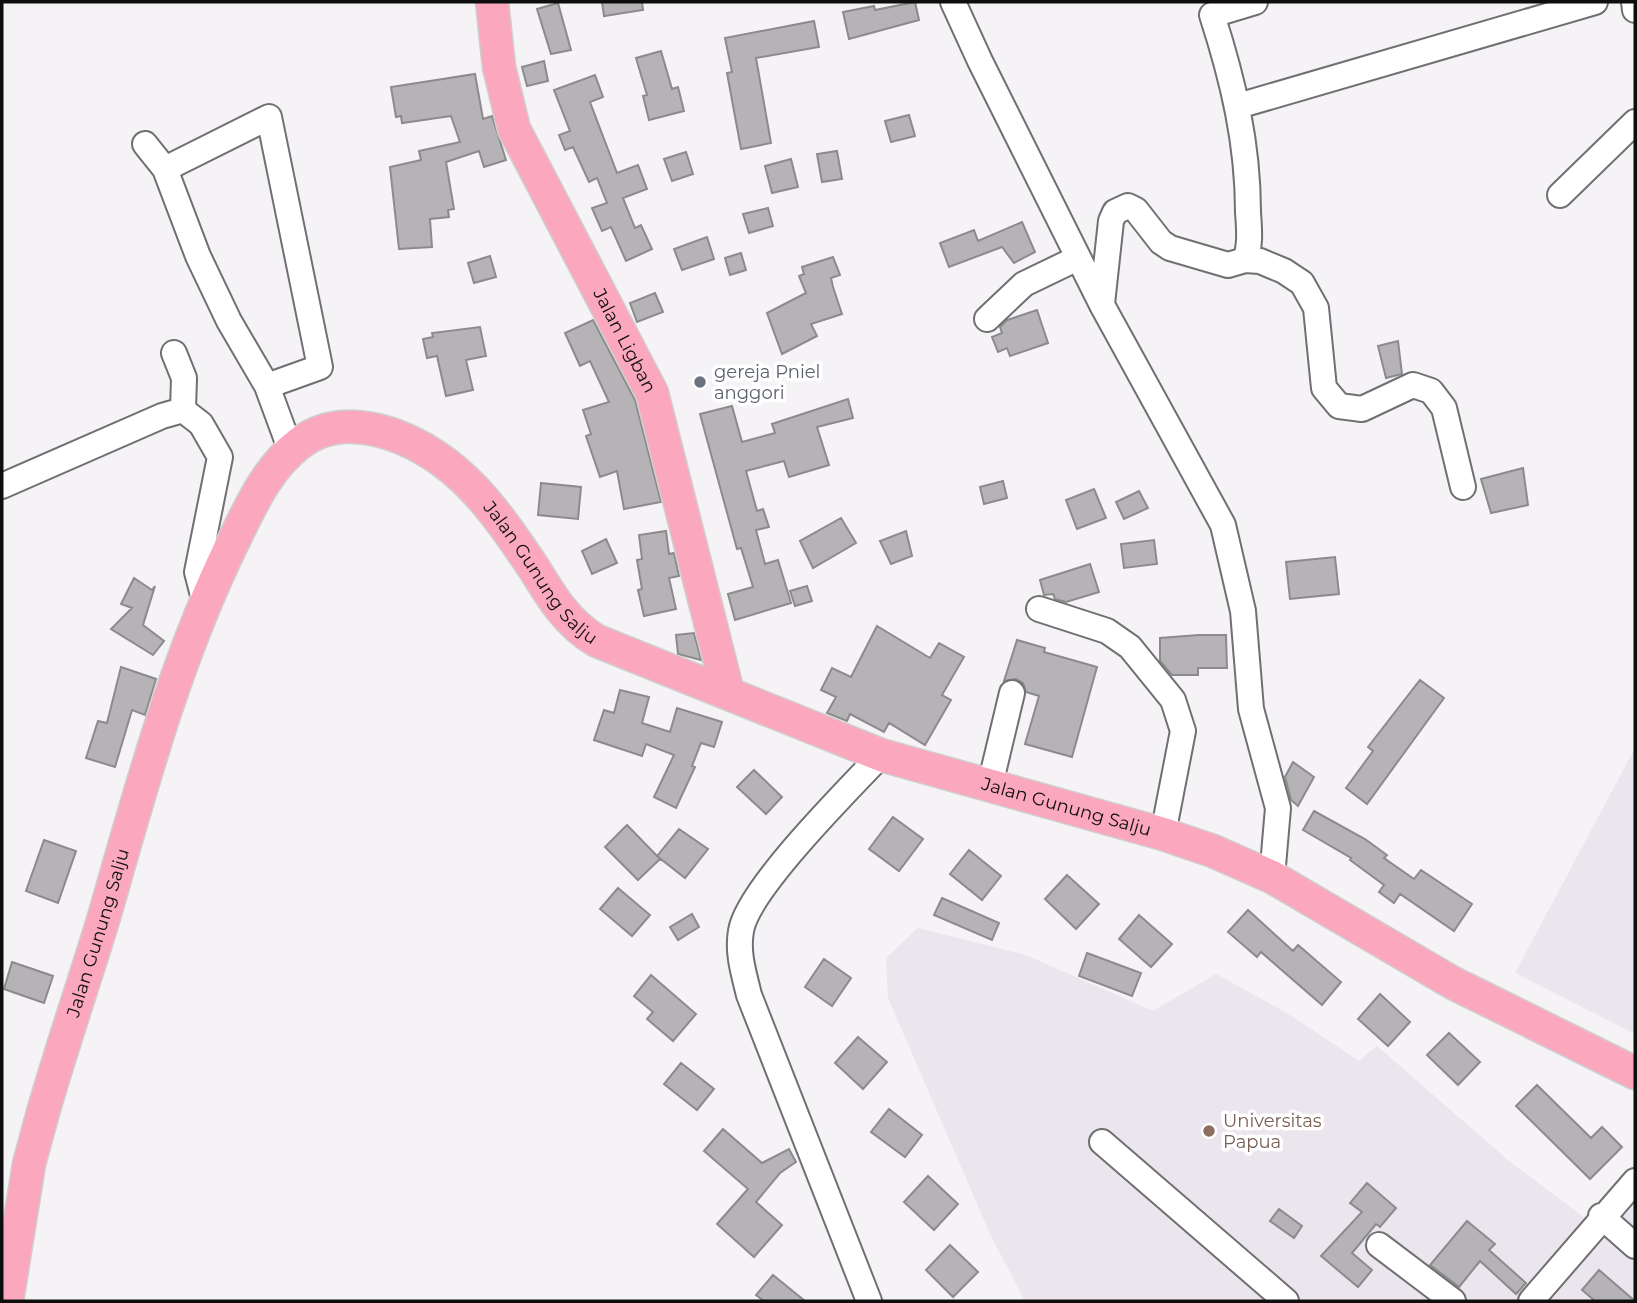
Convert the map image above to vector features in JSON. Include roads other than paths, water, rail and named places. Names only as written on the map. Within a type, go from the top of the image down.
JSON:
[{"type":"main road","name":"Jalan Ligban","points":[[492,2],[499,67],[514,129],[612,313],[654,400],[728,693]]},
{"type":"main road","name":"Jalan Gunung Salju","points":[[7,1301],[29,1164],[42,1115],[167,700],[205,603],[261,489],[291,451],[322,432],[352,425],[394,435],[432,454],[463,475],[485,498],[558,606],[580,629],[609,646],[881,755],[1163,834],[1272,877],[1453,983],[1635,1073]]},
{"type":"street","points":[[953,2],[1102,305],[1223,525],[1243,611],[1251,709],[1278,808],[1272,877]]},
{"type":"street","points":[[1245,260],[1249,246],[1248,166],[1238,106],[1212,15],[1255,2]]},
{"type":"street","points":[[1238,106],[1540,10],[1595,2]]},
{"type":"street","points":[[1634,2],[1635,10]]},
{"type":"street","points":[[165,169],[269,117],[320,366],[267,386]]},
{"type":"street","points":[[1560,195],[1635,122]]},
{"type":"street","points":[[145,144],[165,169],[198,256],[229,321],[267,386],[291,451]]},
{"type":"street","points":[[1102,305],[1109,230],[1115,212],[1128,206],[1136,210],[1161,242],[1170,248],[1228,265],[1245,260],[1260,261],[1284,271],[1308,291],[1319,319],[1324,388],[1339,406],[1362,409],[1413,385],[1431,391],[1444,408],[1463,487]]},
{"type":"street","points":[[987,319],[1024,284],[1079,258]]},
{"type":"street","points":[[174,353],[184,378],[183,410]]},
{"type":"street","points":[[2,486],[162,416],[183,410]]},
{"type":"street","points":[[183,410],[201,424],[220,457],[197,572],[205,603]]},
{"type":"street","points":[[1039,609],[1107,631],[1130,647],[1174,700],[1183,732],[1163,834]]},
{"type":"street","points":[[990,785],[1012,692]]},
{"type":"street","points":[[869,1301],[749,995],[740,954],[741,929],[754,901],[780,867],[881,755]]},
{"type":"street","points":[[1102,1142],[1286,1301]]},
{"type":"street","points":[[1531,1301],[1601,1216],[1635,1181]]},
{"type":"street","points":[[1601,1216],[1635,1246]]},
{"type":"street","points":[[1379,1245],[1453,1301]]},
{"type":"place","name":"gereja Pniel anggori","points":[[700,382]]},
{"type":"place","name":"Universitas Papua","points":[[1209,1131]]}]
